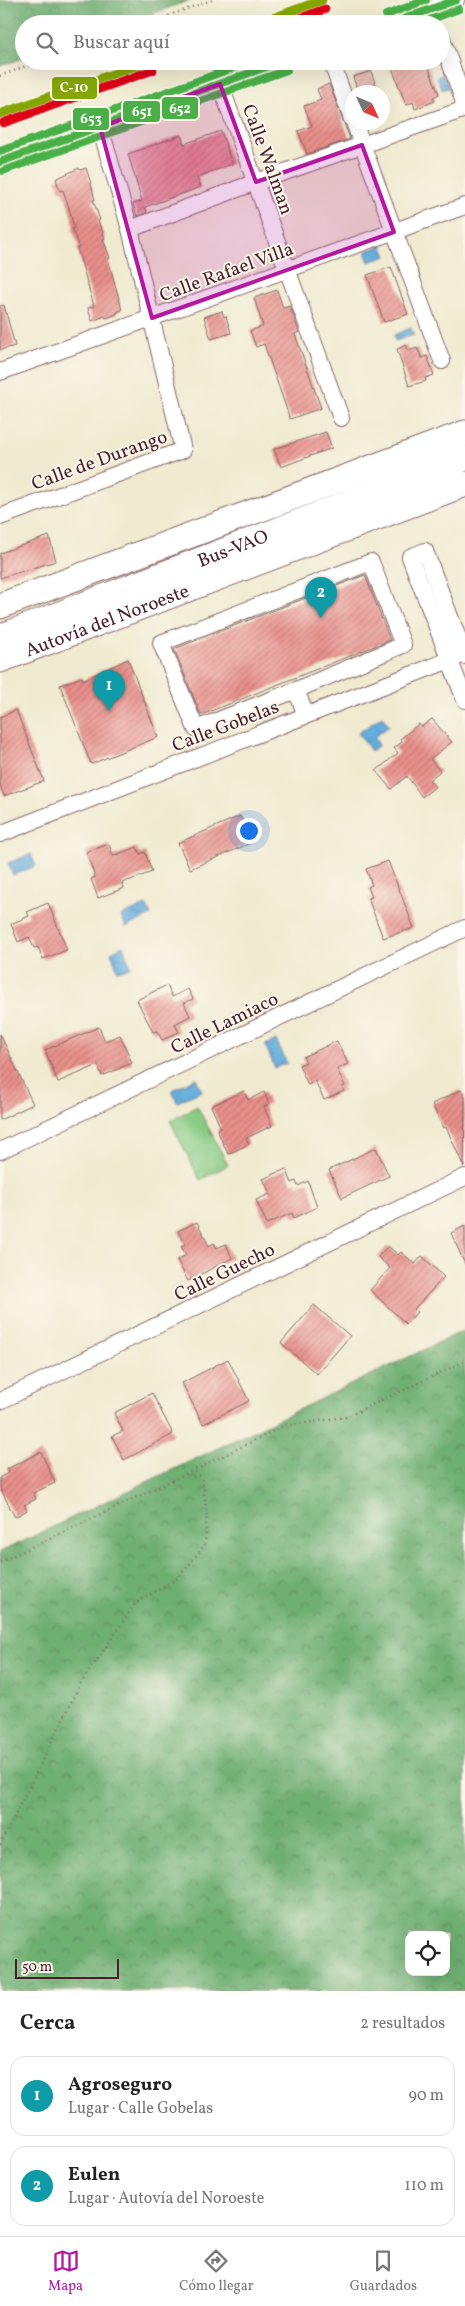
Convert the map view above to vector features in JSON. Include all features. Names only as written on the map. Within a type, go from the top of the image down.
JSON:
[{"type":"highway","points":[[0,606],[465,434]]},
{"type":"highway","name":"Bus-VAO","points":[[0,638],[465,458]]},
{"type":"highway","name":"Autovía del Noroeste","points":[[0,660],[465,484]]},
{"type":"street","points":[[420,15],[434,11],[456,0]]},
{"type":"street","points":[[450,62],[465,105]]},
{"type":"street","points":[[0,162],[259,70]]},
{"type":"street","points":[[334,70],[345,100]]},
{"type":"street","name":"Calle Walman","points":[[220,84],[341,418]]},
{"type":"street","points":[[130,229],[256,182],[465,109]]},
{"type":"street","points":[[100,126],[130,229],[152,318]]},
{"type":"street","points":[[357,130],[442,361]]},
{"type":"street","name":"Calle Rafael Villa","points":[[0,372],[465,206]]},
{"type":"street","name":"Calle de Durango","points":[[0,517],[183,450],[152,318]]},
{"type":"street","points":[[461,656],[410,557],[425,551],[461,656],[465,700]]},
{"type":"street","points":[[371,562],[404,645],[296,690],[196,729],[161,643],[371,562]]},
{"type":"street","name":"Calle Gobelas","points":[[0,834],[306,714],[461,656]]},
{"type":"street","points":[[296,690],[306,714]]},
{"type":"street","name":"Calle Lamiaco","points":[[0,1151],[465,928]]},
{"type":"street","name":"Calle Guecho","points":[[0,1401],[465,1177]]},
{"type":"path","points":[[170,15],[212,0]]},
{"type":"path","points":[[0,76],[16,70]]},
{"type":"path","points":[[0,1562],[284,1426],[346,1417],[465,1361]]},
{"type":"path","points":[[0,1845],[81,1683],[136,1603],[178,1578],[205,1545],[207,1514],[202,1479],[194,1470]]},
{"type":"highlighted area","points":[[220,84],[256,182],[362,145],[394,232],[152,318],[100,127]]},
{"type":"green space","points":[[0,0],[191,0],[148,15],[15,15],[15,61],[0,66]]},
{"type":"green space","points":[[197,1106],[228,1165],[200,1180],[170,1121]]},
{"type":"green space","points":[[465,1330],[465,1991],[0,1991],[0,1552]]},
{"type":"water","points":[[444,74],[449,88],[442,90],[437,77]]},
{"type":"water","points":[[382,245],[387,256],[369,262],[365,252]]},
{"type":"water","points":[[411,328],[414,335],[395,341],[394,335]]},
{"type":"water","points":[[382,716],[389,726],[374,737],[379,745],[371,751],[358,733]]},
{"type":"water","points":[[31,854],[36,866],[13,875],[8,863]]},
{"type":"water","points":[[146,905],[151,915],[126,927],[121,916]]},
{"type":"water","points":[[123,946],[131,967],[118,971],[111,952]]},
{"type":"water","points":[[276,1040],[287,1063],[275,1068],[265,1045]]},
{"type":"water","points":[[196,1078],[202,1091],[177,1102],[172,1090]]},
{"type":"building","points":[[393,70],[430,70],[439,94],[433,97],[435,101],[415,109],[413,102],[406,105]]},
{"type":"building","points":[[371,71],[376,85],[356,85],[353,77]]},
{"type":"building","points":[[329,84],[350,139],[307,154],[298,131],[312,126],[304,106],[321,100],[317,89]]},
{"type":"building","points":[[221,131],[232,164],[197,177],[201,187],[145,207],[147,212],[137,216],[133,204],[142,201],[128,154],[181,135],[184,144]]},
{"type":"building","points":[[79,168],[80,170],[86,168],[90,180],[95,200],[93,200],[100,220],[98,221],[105,238],[103,239],[110,258],[108,259],[122,310],[117,312],[117,314],[92,321],[88,308],[94,306],[77,248],[79,247],[72,229],[74,228],[69,208],[63,190],[60,191],[56,179]]},
{"type":"building","points":[[391,267],[408,314],[384,322],[367,275]]},
{"type":"building","points":[[277,290],[283,308],[290,306],[299,332],[295,334],[321,408],[290,419],[264,344],[256,347],[250,331],[263,326],[254,298]]},
{"type":"building","points":[[4,305],[15,346],[0,350],[0,306]]},
{"type":"building","points":[[222,311],[224,317],[226,316],[231,333],[211,339],[204,317]]},
{"type":"building","points":[[406,345],[409,351],[417,348],[422,358],[427,356],[434,375],[425,378],[426,381],[409,386],[397,349]]},
{"type":"building","points":[[326,432],[332,448],[281,467],[274,449]]},
{"type":"building","points":[[49,536],[56,561],[0,578],[0,553]]},
{"type":"building","points":[[365,575],[390,640],[201,715],[174,649]]},
{"type":"building","points":[[128,659],[158,737],[91,764],[60,685],[82,677],[83,680]]},
{"type":"building","points":[[16,710],[44,781],[4,796],[0,785],[0,717]]},
{"type":"building","points":[[432,719],[452,742],[430,759],[440,771],[429,780],[435,787],[422,797],[407,776],[391,789],[376,771],[398,753],[394,748],[402,742],[400,739],[419,724],[421,727]]},
{"type":"building","points":[[240,816],[253,842],[190,869],[178,843]]},
{"type":"building","points":[[109,844],[113,856],[137,847],[140,854],[145,852],[152,872],[122,883],[124,888],[98,898],[91,879],[95,877],[86,852]]},
{"type":"building","points":[[388,861],[414,928],[383,938],[368,898],[372,897],[368,887],[372,885],[366,869]]},
{"type":"building","points":[[48,903],[67,950],[43,959],[38,947],[34,948],[29,937],[18,942],[11,924],[29,916],[27,912]]},
{"type":"building","points":[[167,985],[172,997],[188,989],[193,999],[184,1003],[190,1016],[175,1024],[179,1032],[162,1040],[157,1031],[153,1032],[137,1000]]},
{"type":"building","points":[[99,1027],[105,1041],[120,1035],[132,1063],[102,1076],[98,1065],[58,1082],[45,1050]]},
{"type":"building","points":[[0,1034],[33,1104],[0,1120]]},
{"type":"building","points":[[337,1041],[348,1064],[337,1069],[345,1086],[342,1087],[344,1091],[324,1100],[315,1081],[308,1085],[299,1065],[306,1062],[303,1057]]},
{"type":"building","points":[[461,1090],[465,1098],[464,1167],[446,1127],[443,1128],[432,1104]]},
{"type":"building","points":[[244,1091],[248,1100],[264,1092],[269,1104],[264,1107],[272,1126],[246,1138],[249,1144],[228,1154],[217,1130],[221,1128],[211,1106]]},
{"type":"building","points":[[376,1148],[389,1176],[342,1198],[329,1170]]},
{"type":"building","points":[[286,1169],[292,1183],[296,1181],[298,1186],[308,1181],[317,1207],[294,1218],[292,1213],[267,1224],[256,1200],[270,1194],[263,1179]]},
{"type":"building","points":[[197,1222],[209,1246],[214,1243],[217,1248],[226,1244],[232,1258],[188,1281],[177,1260],[186,1255],[181,1246],[185,1244],[178,1231]]},
{"type":"building","points":[[465,1226],[465,1264],[451,1233]]},
{"type":"building","points":[[388,1246],[398,1255],[401,1252],[415,1264],[422,1256],[444,1277],[414,1309],[417,1312],[406,1324],[370,1290],[390,1268],[378,1257]]},
{"type":"building","points":[[314,1305],[350,1336],[317,1374],[281,1343]]},
{"type":"building","points":[[228,1359],[249,1401],[203,1424],[182,1383]]},
{"type":"building","points":[[152,1393],[173,1434],[124,1460],[112,1436],[123,1431],[114,1413]]},
{"type":"building","points":[[41,1452],[55,1483],[33,1493],[36,1499],[24,1505],[27,1510],[15,1517],[0,1488],[0,1477],[9,1473],[7,1469]]},
{"type":"transit line","name":"C-10","points":[[281,15],[322,0]]},
{"type":"transit line","name":"653","points":[[386,15],[426,0]]},
{"type":"transit line","name":"651","points":[[415,15],[456,0]]},
{"type":"transit line","points":[[309,15],[325,9]]},
{"type":"transit line","name":"652","points":[[443,15],[459,9]]},
{"type":"transit line","name":"C-10","points":[[0,114],[124,70]]},
{"type":"transit line","points":[[3,123],[153,70]]},
{"type":"transit line","name":"653","points":[[0,151],[228,70]]},
{"type":"transit line","name":"651","points":[[0,162],[258,70]]},
{"type":"transit line","name":"652","points":[[3,171],[287,70]]},
{"type":"place","name":"Eulen","points":[[321,618]]},
{"type":"place","name":"Agroseguro","points":[[109,711]]}]
